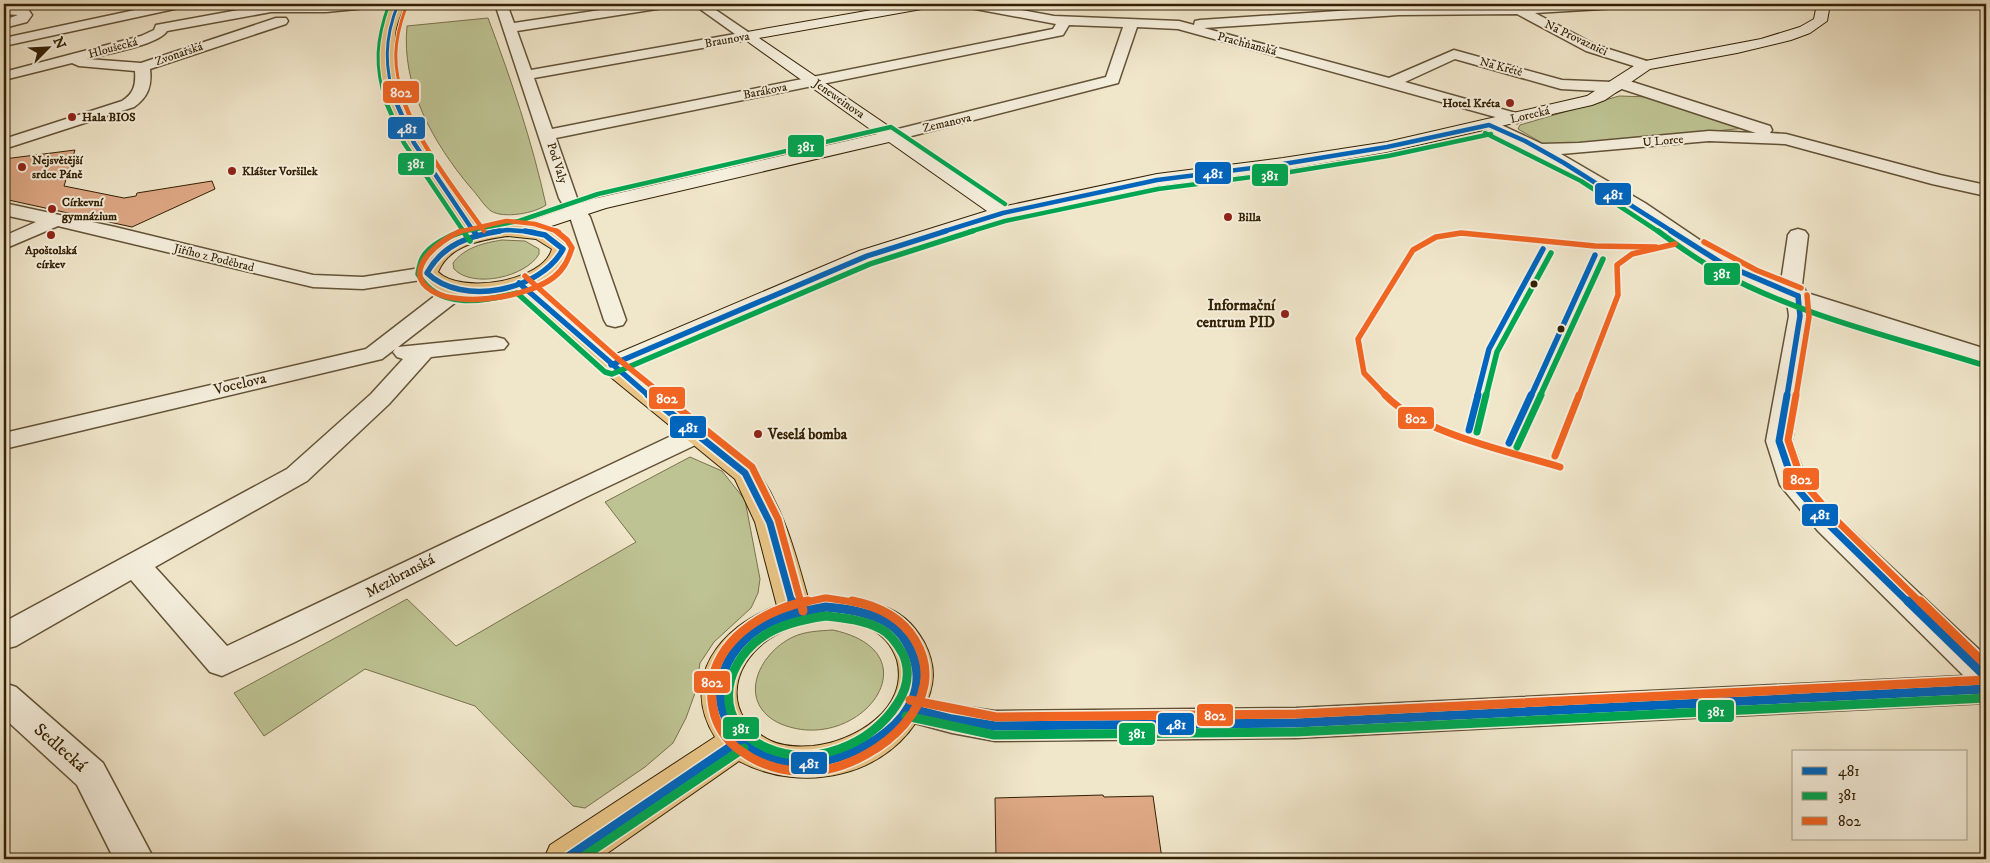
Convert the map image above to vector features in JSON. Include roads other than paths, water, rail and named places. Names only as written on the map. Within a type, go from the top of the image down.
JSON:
[{"type":"main road","points":[[398,4],[389,28],[386,51],[389,79],[395,101],[420,156],[477,236]]},
{"type":"main road","points":[[521,230],[551,236],[559,242],[562,250],[560,258],[550,268],[518,283],[487,290],[457,290],[436,283],[431,280],[427,273],[429,262],[440,252],[456,243],[477,236],[521,230]]},
{"type":"main road","points":[[518,283],[611,365],[745,473],[754,485],[767,514],[796,612]]},
{"type":"main road","points":[[826,608],[852,609],[887,622],[908,644],[916,664],[916,686],[908,708],[893,728],[871,745],[845,756],[816,762],[778,759],[760,754],[739,741],[727,729],[718,705],[719,684],[725,665],[738,646],[756,631],[777,619],[796,612],[826,608]]},
{"type":"main road","points":[[565,859],[739,741]]},
{"type":"street","points":[[8,11],[35,4]]},
{"type":"street","points":[[4,42],[179,4]]},
{"type":"street","name":"Hloušecká","points":[[117,18],[161,28],[271,8],[326,8],[367,4]]},
{"type":"street","name":"Pod Valy","points":[[501,4],[511,28],[568,198],[575,212],[580,217],[615,320]]},
{"type":"street","points":[[511,28],[663,4]]},
{"type":"street","name":"Jeneweinova","points":[[699,4],[1002,213]]},
{"type":"street","name":"Braunova","points":[[527,75],[927,4]]},
{"type":"street","name":"Prachňanská","points":[[970,4],[1065,21],[1179,25],[1517,118]]},
{"type":"street","points":[[1179,25],[1394,7],[1515,7],[1618,4]]},
{"type":"street","name":"Lorecká","points":[[611,365],[867,256],[1002,213],[1157,180],[1283,164],[1378,149],[1592,100],[1618,85],[1635,69],[1644,65],[1776,39],[1813,27],[1820,21],[1823,4]]},
{"type":"street","name":"Na Provaznici","points":[[1515,7],[1591,48],[1644,65]]},
{"type":"street","name":"Zvonařská","points":[[4,144],[128,104],[142,93],[144,84],[142,66],[261,26],[326,8]]},
{"type":"street","points":[[4,24],[22,19],[26,15],[8,11]]},
{"type":"street","name":"Barákova","points":[[547,135],[1058,32],[1065,21]]},
{"type":"street","name":"Zemanova","points":[[521,230],[611,201],[892,136],[1113,80],[1131,24]]},
{"type":"street","name":"Hloušecká","points":[[4,76],[146,39],[160,32],[161,28]]},
{"type":"street","name":"Na Krétě","points":[[1391,83],[1454,54],[1561,84],[1618,85]]},
{"type":"street","points":[[68,60],[91,64],[142,66]]},
{"type":"street","name":"U Lorce","points":[[1618,85],[1749,124],[1786,139],[1938,180],[1986,190]]},
{"type":"street","points":[[1489,125],[1541,149],[1638,208],[1723,264],[1798,296],[1986,357]]},
{"type":"street","name":"U Lorce","points":[[1541,149],[1579,148],[1709,136],[1786,139]]},
{"type":"street","name":"Jiřího z Poděbrad","points":[[4,209],[115,233],[313,281],[363,283],[427,273]]},
{"type":"street","points":[[4,244],[54,221]]},
{"type":"street","points":[[1798,234],[1791,286],[1798,296],[1800,316],[1779,441],[1794,485],[1828,524],[1986,677]]},
{"type":"street","name":"Vocelova","points":[[4,441],[374,354],[457,290]]},
{"type":"street","points":[[374,354],[496,344]]},
{"type":"street","points":[[4,637],[297,475],[380,398],[423,351]]},
{"type":"street","name":"Mezibranská","points":[[134,564],[222,663],[343,606],[457,547],[697,434]]},
{"type":"street","points":[[908,708],[952,719],[995,726],[1296,723],[1986,689]]},
{"type":"street","name":"Sedlecká","points":[[4,697],[90,774],[134,859]]},
{"type":"place","name":"Hotel Kréta","points":[[1510,103]]},
{"type":"place","name":"Hala BIOS","points":[[72,117]]},
{"type":"place","name":"Nejsvětější srdce Páně","points":[[22,167]]},
{"type":"place","name":"Klášter Voršilek","points":[[232,171]]},
{"type":"place","name":"Církevní gymnázium","points":[[52,209]]},
{"type":"place","name":"Billa","points":[[1228,217]]},
{"type":"place","name":"Apoštolská církev","points":[[51,235]]},
{"type":"place","name":"Informační centrum PID","points":[[1285,314]]},
{"type":"place","name":"Veselá bomba","points":[[758,434]]}]
